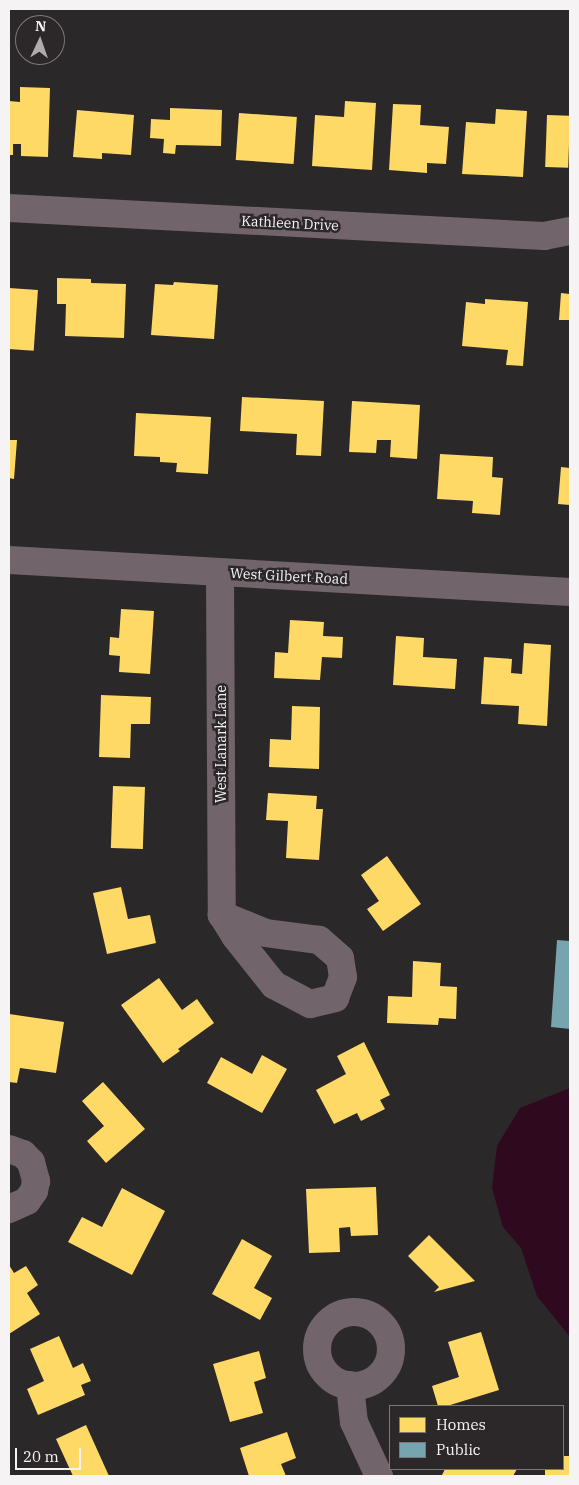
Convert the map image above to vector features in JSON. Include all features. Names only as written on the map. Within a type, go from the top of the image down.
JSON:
[{"type":"street","name":"Kathleen Drive","points":[[9,208],[544,236],[570,231]]},
{"type":"street","name":"West Gilbert Road","points":[[9,560],[570,592]]},
{"type":"street","name":"West Lanark Lane","points":[[220,573],[222,915]]},
{"type":"street","points":[[9,1149],[23,1154],[32,1162],[36,1181],[34,1191],[27,1201],[9,1209]]},
{"type":"street","points":[[350,1385],[354,1422],[379,1476]]},
{"type":"shaded area","points":[[570,1088],[570,1337],[537,1296],[521,1248],[503,1227],[492,1188],[497,1146],[520,1108]]},
{"type":"building: Homes","points":[[20,87],[50,88],[48,157],[21,156],[21,144],[13,144],[13,155],[9,155],[9,101],[20,102]]},
{"type":"building: Homes","points":[[345,101],[376,103],[372,170],[312,166],[315,115],[344,117]]},
{"type":"building: Homes","points":[[393,104],[421,105],[420,125],[449,127],[446,164],[427,163],[427,173],[389,170]]},
{"type":"building: Homes","points":[[170,108],[222,110],[221,146],[176,145],[175,154],[163,153],[164,139],[150,138],[151,119],[170,120]]},
{"type":"building: Homes","points":[[496,109],[527,111],[523,177],[462,174],[466,122],[495,124]]},
{"type":"building: Homes","points":[[77,110],[134,115],[131,155],[102,153],[102,159],[73,157]]},
{"type":"building: Homes","points":[[239,113],[297,117],[294,164],[236,160]]},
{"type":"building: Homes","points":[[547,115],[570,116],[568,168],[545,167]]},
{"type":"building: Homes","points":[[57,278],[91,279],[91,283],[126,284],[124,338],[65,336],[66,304],[57,304]]},
{"type":"building: Homes","points":[[174,282],[218,285],[214,339],[151,335],[155,284],[173,285]]},
{"type":"building: Homes","points":[[9,288],[38,290],[34,351],[9,349]]},
{"type":"building: Homes","points":[[561,293],[570,294],[570,320],[559,320]]},
{"type":"building: Homes","points":[[485,299],[528,302],[523,366],[506,365],[508,350],[462,346],[466,302],[485,304]]},
{"type":"building: Homes","points":[[242,397],[324,401],[321,456],[296,455],[297,434],[240,431]]},
{"type":"building: Homes","points":[[352,401],[420,405],[417,459],[390,457],[391,440],[377,440],[376,453],[349,452]]},
{"type":"building: Homes","points":[[136,413],[211,417],[208,474],[176,472],[177,463],[160,462],[160,457],[134,456]]},
{"type":"building: Homes","points":[[9,440],[17,440],[14,479],[9,478]]},
{"type":"building: Homes","points":[[440,454],[493,457],[492,477],[503,478],[500,515],[472,513],[473,501],[437,499]]},
{"type":"building: Homes","points":[[561,467],[570,468],[570,505],[558,504]]},
{"type":"building: Homes","points":[[121,609],[154,611],[150,674],[119,672],[120,656],[109,655],[110,637],[119,638]]},
{"type":"building: Homes","points":[[290,620],[324,622],[323,636],[343,637],[342,658],[322,657],[320,680],[274,678],[275,652],[288,653]]},
{"type":"building: Homes","points":[[396,636],[424,638],[423,657],[457,659],[455,689],[393,685]]},
{"type":"building: Homes","points":[[524,643],[551,645],[547,726],[518,724],[519,706],[481,704],[484,657],[512,659],[511,673],[522,674]]},
{"type":"building: Homes","points":[[101,695],[151,697],[150,724],[131,724],[130,758],[99,757]]},
{"type":"building: Homes","points":[[292,706],[320,707],[319,769],[269,767],[270,739],[291,740]]},
{"type":"building: Homes","points":[[113,786],[145,787],[143,849],[111,848]]},
{"type":"building: Homes","points":[[268,793],[317,796],[316,809],[323,809],[319,860],[286,858],[288,821],[266,820]]},
{"type":"building: Homes","points":[[387,856],[421,904],[383,931],[367,909],[379,901],[361,875]]},
{"type":"building: Homes","points":[[121,887],[128,919],[150,915],[156,943],[107,954],[93,893]]},
{"type":"building: Homes","points":[[413,961],[441,963],[440,986],[457,987],[456,1019],[439,1018],[438,1025],[387,1023],[388,996],[412,997]]},
{"type":"building: Homes","points":[[159,978],[182,1010],[197,999],[214,1023],[178,1049],[180,1051],[163,1063],[121,1005]]},
{"type":"building: Homes","points":[[9,1014],[64,1022],[56,1073],[20,1068],[17,1083],[9,1082]]},
{"type":"building: Homes","points":[[364,1042],[390,1095],[380,1100],[385,1109],[361,1121],[357,1113],[334,1124],[316,1090],[346,1074],[337,1056]]},
{"type":"building: Homes","points":[[262,1055],[287,1069],[262,1113],[207,1083],[221,1057],[252,1074]]},
{"type":"building: Homes","points":[[103,1082],[145,1129],[106,1163],[87,1141],[104,1126],[82,1101]]},
{"type":"building: Homes","points":[[376,1187],[378,1235],[351,1236],[350,1227],[339,1228],[340,1252],[309,1253],[306,1189]]},
{"type":"building: Homes","points":[[122,1188],[165,1211],[132,1275],[68,1242],[82,1217],[102,1227]]},
{"type":"building: Homes","points":[[429,1235],[475,1281],[434,1292],[439,1287],[408,1256]]},
{"type":"building: Homes","points":[[242,1239],[272,1256],[254,1288],[272,1298],[260,1320],[212,1294]]},
{"type":"building: Homes","points":[[9,1265],[14,1273],[26,1266],[38,1285],[27,1293],[40,1314],[9,1334]]},
{"type":"building: Homes","points":[[481,1332],[499,1390],[450,1405],[438,1405],[432,1386],[459,1377],[448,1342]]},
{"type":"building: Homes","points":[[59,1336],[73,1368],[83,1363],[91,1381],[81,1385],[85,1395],[38,1415],[27,1389],[44,1381],[30,1349]]},
{"type":"building: Homes","points":[[259,1351],[266,1378],[254,1382],[263,1413],[230,1422],[213,1364]]},
{"type":"building: Homes","points":[[86,1425],[109,1476],[73,1476],[56,1439]]},
{"type":"building: Homes","points":[[287,1432],[296,1458],[281,1464],[286,1476],[249,1476],[240,1448]]},
{"type":"building: Homes","points":[[564,1456],[570,1456],[570,1476],[545,1476],[545,1470],[564,1470]]},
{"type":"building: Homes","points":[[444,1470],[516,1470],[513,1476],[442,1475]]},
{"type":"building: Public","points":[[557,940],[570,941],[570,1029],[551,1027]]}]
